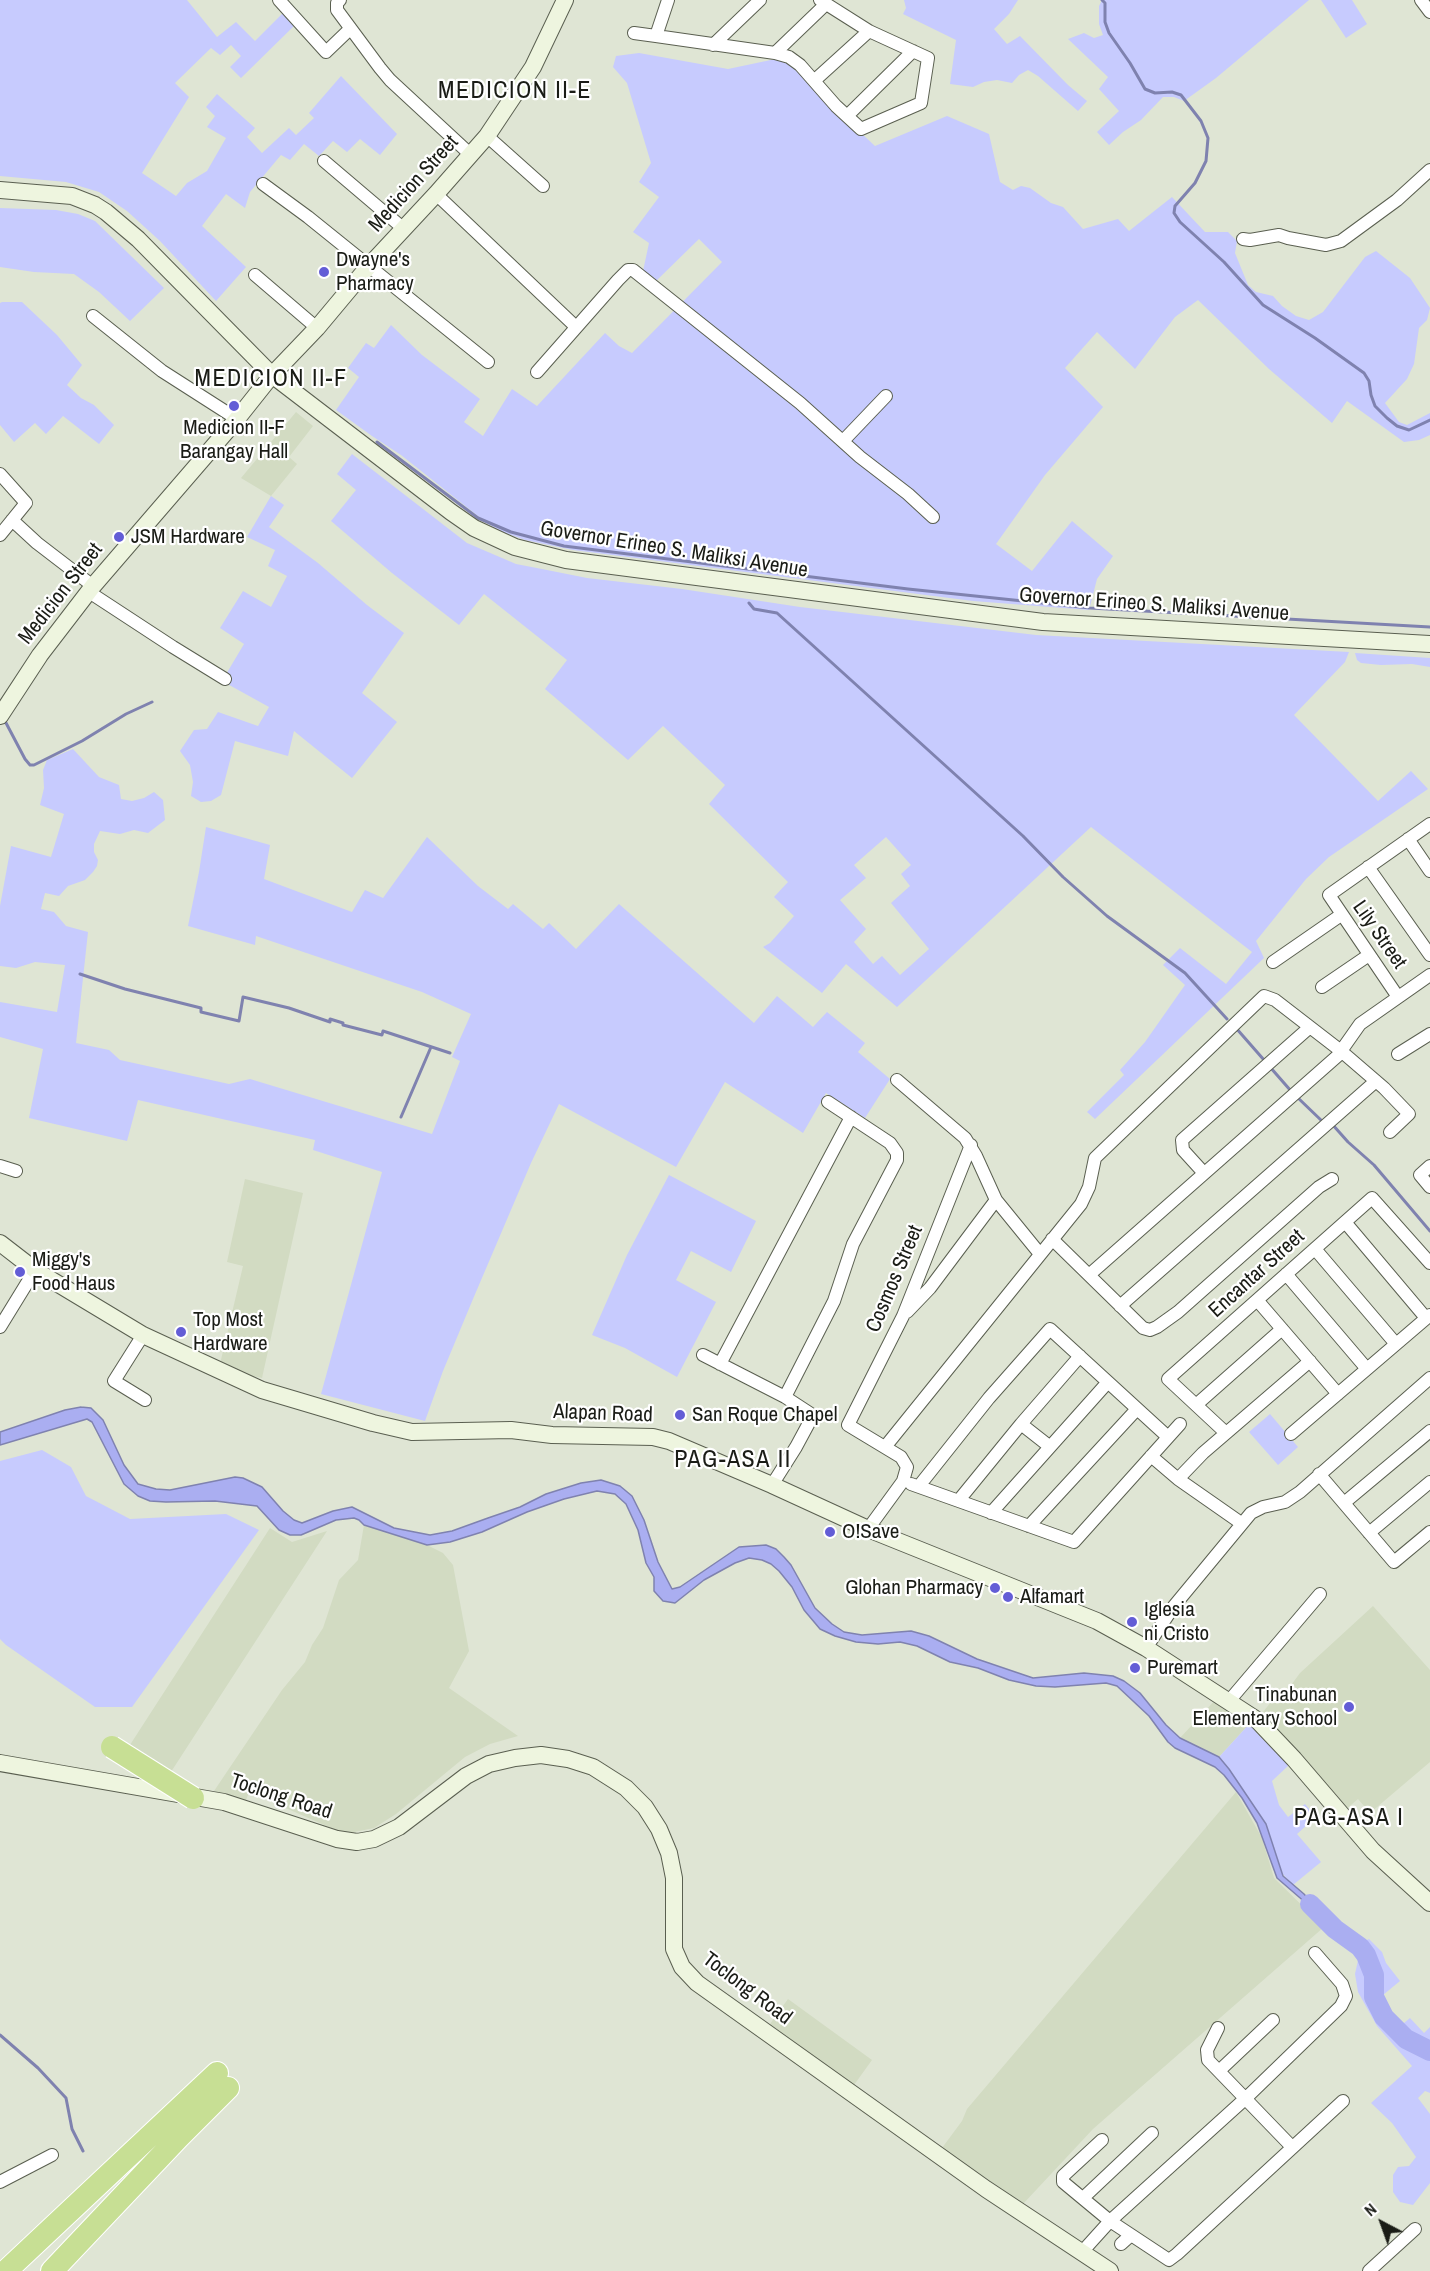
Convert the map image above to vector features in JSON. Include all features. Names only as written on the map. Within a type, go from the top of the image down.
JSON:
[{"type":"highway","points":[[108,1753],[187,1803]]},
{"type":"highway","points":[[6,2271],[167,2122],[222,2080],[162,2154],[52,2271]]},
{"type":"street","points":[[279,0],[326,52],[350,29]]},
{"type":"street","points":[[340,0],[337,10],[390,80],[471,155]]},
{"type":"street","name":"Medicion Street","points":[[0,716],[40,655],[91,589],[272,375],[317,328],[368,267],[404,230],[486,136],[533,67],[565,0]]},
{"type":"street","points":[[656,36],[668,0]]},
{"type":"street","points":[[713,45],[760,0]]},
{"type":"street","points":[[1421,0],[1430,12]]},
{"type":"street","points":[[634,33],[775,52],[789,57],[800,65],[861,129],[921,103],[928,58],[869,31],[823,2],[775,52]]},
{"type":"street","points":[[815,80],[869,31]]},
{"type":"street","points":[[847,116],[913,51]]},
{"type":"street","points":[[486,136],[543,186]]},
{"type":"street","points":[[324,161],[404,230]]},
{"type":"street","points":[[1243,239],[1279,235],[1326,245],[1341,241],[1390,205],[1430,170]]},
{"type":"street","points":[[263,184],[309,216],[368,267],[488,362]]},
{"type":"street","name":"Governor Erineo S. Maliksi Avenue","points":[[0,190],[72,196],[83,199],[106,212],[138,239],[272,375],[474,528],[504,543],[566,560],[1044,622],[1430,644]]},
{"type":"street","points":[[436,194],[575,326]]},
{"type":"street","points":[[537,372],[575,326],[628,270],[633,270],[800,404],[933,517]]},
{"type":"street","points":[[255,275],[317,328]]},
{"type":"street","points":[[93,316],[162,371],[237,419]]},
{"type":"street","points":[[843,441],[886,396]]},
{"type":"street","points":[[0,474],[26,503],[0,535]]},
{"type":"street","points":[[12,520],[91,589],[173,647],[225,679]]},
{"type":"street","points":[[1430,824],[1368,867],[1430,955]]},
{"type":"street","points":[[1408,839],[1430,871]]},
{"type":"street","name":"Lily Street","points":[[1368,867],[1329,895],[1398,997]]},
{"type":"street","points":[[1273,962],[1341,915]]},
{"type":"street","points":[[1322,987],[1369,955]]},
{"type":"street","points":[[1089,1275],[1341,1051],[1360,1024],[1430,975]]},
{"type":"street","points":[[868,1529],[907,1473],[905,1462],[885,1447],[1086,1196],[1092,1166],[1101,1150],[1259,999],[1270,996],[1341,1051],[1409,1114],[1390,1132]]},
{"type":"street","points":[[1203,1172],[1183,1150],[1182,1140],[1310,1027]]},
{"type":"street","points":[[1398,1054],[1430,1034]]},
{"type":"street","points":[[897,1080],[971,1145],[996,1200],[1040,1254]]},
{"type":"street","points":[[1120,1306],[1376,1081]]},
{"type":"street","points":[[785,1397],[834,1301],[853,1244],[897,1160],[897,1153],[890,1143],[828,1102]]},
{"type":"street","points":[[720,1364],[851,1117]]},
{"type":"street","name":"Cosmos Street","points":[[885,1447],[848,1425],[903,1316],[971,1145]]},
{"type":"street","points":[[0,1166],[16,1171]]},
{"type":"street","points":[[1430,1166],[1420,1174],[1430,1186]]},
{"type":"street","points":[[1052,1239],[1143,1328],[1150,1330],[1157,1327],[1227,1270],[1319,1187],[1332,1179]]},
{"type":"street","name":"Encantar Street","points":[[1196,1405],[1168,1379],[1372,1198],[1430,1263]]},
{"type":"street","points":[[903,1316],[925,1294],[996,1200]]},
{"type":"street","points":[[1291,1434],[1428,1317],[1345,1222]]},
{"type":"street","name":"Alapan Road","points":[[0,1243],[35,1270],[143,1335],[262,1390],[396,1430],[428,1432],[491,1429],[552,1435],[653,1437],[691,1449],[868,1529],[1110,1627],[1228,1701],[1261,1725],[1308,1774],[1373,1851],[1430,1903]]},
{"type":"street","points":[[1315,1249],[1396,1344]]},
{"type":"street","points":[[0,1327],[35,1270]]},
{"type":"street","points":[[1286,1274],[1367,1369]]},
{"type":"street","points":[[1257,1300],[1338,1394]]},
{"type":"street","points":[[919,1486],[989,1398],[1050,1329],[1168,1437]]},
{"type":"street","points":[[1226,1433],[1196,1405],[1282,1329]]},
{"type":"street","points":[[143,1335],[114,1381],[145,1400]]},
{"type":"street","points":[[703,1355],[785,1397],[811,1414],[796,1447],[772,1485]]},
{"type":"street","points":[[959,1500],[1080,1356]]},
{"type":"street","points":[[1178,1479],[1203,1453],[1310,1361]]},
{"type":"street","points":[[1146,1648],[1174,1606],[1241,1523],[1256,1509],[1292,1497],[1430,1378]]},
{"type":"street","points":[[991,1512],[1108,1382]]},
{"type":"street","points":[[1029,1526],[1137,1409]]},
{"type":"street","points":[[1021,1424],[1049,1446]]},
{"type":"street","points":[[903,1481],[1074,1542],[1180,1424]]},
{"type":"street","points":[[1344,1503],[1430,1431]]},
{"type":"street","points":[[1151,1456],[1178,1479],[1241,1523]]},
{"type":"street","points":[[1319,1474],[1394,1562],[1430,1532]]},
{"type":"street","points":[[1369,1533],[1430,1482]]},
{"type":"street","points":[[1228,1701],[1320,1594]]},
{"type":"street","name":"Toclong Road","points":[[0,1763],[224,1802],[337,1839],[357,1842],[374,1839],[399,1827],[466,1776],[496,1762],[541,1755],[593,1767],[615,1780],[636,1797],[652,1817],[665,1841],[674,1878],[674,1949],[682,1967],[697,1983],[986,2188],[1110,2271]]},
{"type":"street","points":[[1082,2252],[1110,2221],[1246,2098],[1341,2006],[1346,1995],[1342,1984],[1315,1953]]},
{"type":"street","points":[[1219,2071],[1273,2020]]},
{"type":"street","points":[[1218,2028],[1207,2050],[1208,2060],[1292,2147]]},
{"type":"street","points":[[1102,2140],[1062,2179],[1110,2221],[1166,2259],[1173,2259],[1343,2101]]},
{"type":"street","points":[[1083,2198],[1152,2133]]},
{"type":"street","points":[[0,2182],[52,2155]]},
{"type":"street","points":[[1369,2271],[1415,2229]]},
{"type":"street","points":[[1121,2244],[1131,2235]]},
{"type":"shaded area","points":[[0,0],[187,0],[217,37],[236,22],[255,41],[283,13],[295,25],[241,78],[230,67],[241,56],[231,45],[220,55],[211,48],[175,83],[189,97],[142,173],[176,196],[187,183],[207,171],[226,138],[207,127],[215,116],[206,107],[217,94],[255,128],[247,137],[262,153],[289,128],[296,135],[314,118],[309,113],[341,76],[397,134],[380,155],[360,139],[347,152],[333,141],[319,156],[304,144],[290,160],[281,155],[250,192],[245,208],[226,194],[202,226],[246,267],[216,301],[160,241],[127,211],[99,192],[66,182],[0,176]]},
{"type":"shaded area","points":[[904,0],[1018,0],[1009,14],[994,29],[1007,44],[1020,36],[1087,101],[1078,111],[1028,70],[1012,83],[997,80],[973,87],[950,84],[956,40],[903,14],[906,8]]},
{"type":"shaded area","points":[[1102,0],[1309,0],[1216,78],[1184,101],[1174,97],[1163,97],[1141,120],[1109,145],[1097,132],[1119,111],[1099,89],[1108,77],[1068,39],[1084,33],[1094,38],[1103,35],[1099,24],[1099,6]]},
{"type":"shaded area","points":[[1321,0],[1352,0],[1367,24],[1346,38]]},
{"type":"shaded area","points":[[639,53],[728,69],[785,57],[875,146],[947,116],[989,134],[1000,182],[1013,190],[1021,186],[1030,188],[1051,203],[1063,207],[1083,229],[1118,219],[1129,231],[1172,197],[1205,232],[1228,232],[1237,241],[1235,253],[1248,285],[1256,292],[1273,296],[1296,316],[1309,320],[1323,312],[1365,257],[1376,251],[1410,278],[1430,308],[1427,320],[1419,328],[1414,364],[1407,379],[1385,403],[1399,422],[1407,425],[1430,413],[1430,435],[1419,440],[1404,442],[1347,401],[1332,423],[1269,369],[1198,300],[1175,317],[1135,369],[1097,332],[1065,368],[1103,407],[1045,475],[996,544],[1032,571],[1072,521],[1113,556],[1097,579],[1089,610],[973,601],[573,550],[525,540],[503,532],[488,524],[401,455],[336,410],[359,377],[348,368],[366,343],[374,348],[391,325],[422,355],[480,399],[464,422],[483,436],[512,389],[537,406],[605,333],[619,346],[632,353],[722,262],[699,239],[654,283],[643,271],[649,243],[633,232],[659,197],[639,182],[651,163],[627,83],[613,67],[616,56]]},
{"type":"shaded area","points":[[0,208],[56,210],[78,214],[95,221],[164,288],[130,321],[99,292],[74,274],[0,267]]},
{"type":"shaded area","points":[[22,302],[57,335],[82,365],[67,385],[81,398],[94,405],[114,425],[99,444],[63,416],[46,434],[35,423],[14,442],[0,425],[0,303]]},
{"type":"shaded area","points":[[296,412],[313,426],[289,457],[297,464],[271,496],[241,478]]},
{"type":"shaded area","points":[[352,454],[467,543],[516,564],[587,578],[682,589],[800,607],[1036,635],[1349,652],[1345,662],[1294,715],[1378,801],[1411,771],[1428,789],[1329,857],[1306,879],[1256,941],[1264,958],[1095,1119],[1087,1112],[1124,1075],[1120,1070],[1145,1042],[1185,985],[1163,965],[1180,948],[1226,984],[1252,952],[1091,827],[897,1007],[846,964],[822,993],[763,947],[770,943],[794,916],[774,897],[788,882],[709,804],[725,785],[663,726],[628,760],[545,689],[567,660],[484,594],[459,625],[392,573],[331,521],[356,490],[337,474]],"holes":[[[886,837],[911,865],[901,874],[910,886],[891,903],[929,949],[900,975],[882,956],[873,964],[854,942],[866,929],[840,900],[866,878],[854,865]]]},
{"type":"shaded area","points":[[271,496],[284,505],[269,527],[318,563],[404,633],[362,693],[397,722],[352,778],[294,731],[288,756],[235,741],[221,795],[211,801],[201,802],[191,796],[193,782],[190,765],[180,751],[194,730],[207,729],[218,712],[258,726],[269,707],[222,681],[244,644],[220,628],[243,591],[271,607],[287,576],[268,566],[275,550],[247,537]]},
{"type":"shaded area","points":[[1355,653],[1430,658],[1430,667],[1412,664],[1361,663],[1357,660]]},
{"type":"shaded area","points":[[73,749],[99,777],[119,785],[121,799],[132,801],[154,792],[163,800],[165,820],[148,833],[134,830],[120,834],[100,831],[94,844],[94,852],[98,860],[93,872],[85,880],[68,886],[59,896],[45,893],[41,909],[54,912],[66,926],[88,932],[76,1043],[109,1050],[120,1060],[229,1084],[250,1079],[432,1134],[460,1061],[452,1057],[471,1014],[422,992],[256,936],[255,945],[188,926],[206,827],[270,845],[264,879],[352,912],[365,890],[383,898],[427,837],[478,886],[508,909],[513,904],[543,929],[549,923],[576,949],[619,904],[754,1023],[777,996],[813,1027],[827,1012],[865,1043],[858,1052],[890,1079],[865,1118],[826,1093],[803,1133],[725,1082],[676,1167],[559,1104],[531,1163],[473,1299],[425,1421],[321,1394],[382,1172],[313,1150],[315,1140],[138,1100],[127,1141],[29,1118],[43,1049],[0,1037],[0,1002],[57,1012],[65,965],[35,962],[16,968],[0,966],[0,906],[11,846],[51,857],[64,814],[40,805],[44,788],[43,770],[47,760]]},
{"type":"shaded area","points":[[669,1175],[756,1221],[731,1272],[691,1251],[676,1280],[716,1302],[677,1377],[625,1348],[592,1335],[627,1255]]},
{"type":"shaded area","points":[[245,1179],[303,1193],[262,1378],[239,1373],[220,1364],[243,1266],[227,1262]]},
{"type":"shaded area","points":[[91,1408],[103,1420],[124,1465],[138,1484],[170,1490],[235,1477],[243,1478],[262,1487],[283,1511],[302,1523],[333,1511],[352,1507],[394,1528],[430,1535],[452,1531],[520,1507],[546,1494],[581,1483],[601,1480],[620,1486],[632,1496],[644,1520],[658,1562],[672,1589],[680,1587],[739,1547],[766,1545],[776,1549],[791,1565],[815,1608],[844,1632],[862,1635],[911,1631],[929,1636],[977,1659],[1033,1678],[1084,1673],[1113,1676],[1140,1693],[1166,1725],[1180,1738],[1219,1757],[1266,1824],[1283,1876],[1304,1894],[1329,1923],[1277,1878],[1257,1823],[1242,1798],[1224,1775],[1215,1767],[1175,1748],[1149,1716],[1117,1686],[1106,1683],[1055,1687],[1036,1686],[950,1662],[917,1646],[900,1642],[878,1644],[856,1642],[835,1636],[820,1629],[804,1610],[792,1587],[779,1571],[762,1560],[749,1558],[735,1563],[704,1580],[675,1603],[663,1601],[654,1591],[654,1577],[646,1563],[638,1530],[626,1504],[615,1494],[597,1491],[564,1499],[482,1532],[450,1542],[427,1545],[364,1525],[354,1518],[336,1520],[301,1535],[290,1535],[279,1530],[257,1506],[215,1501],[150,1501],[138,1496],[124,1484],[92,1422],[87,1419],[0,1445],[0,1432],[65,1410]]},
{"type":"shaded area","points":[[1270,1414],[1298,1447],[1278,1465],[1249,1432]]},
{"type":"shaded area","points":[[42,1450],[71,1467],[86,1496],[130,1519],[226,1514],[259,1530],[132,1707],[95,1707],[0,1639],[0,1461]]},
{"type":"shaded area","points":[[364,1525],[427,1545],[443,1553],[453,1565],[469,1651],[449,1688],[518,1736],[490,1744],[465,1757],[396,1814],[374,1828],[345,1834],[249,1792],[245,1803],[214,1791],[282,1690],[305,1662],[323,1628],[339,1580],[358,1560]]},
{"type":"shaded area","points":[[270,1528],[292,1542],[327,1531],[169,1775],[128,1748]]},
{"type":"shaded area","name":"Tinabunan Elementary School","points":[[1373,1606],[1430,1670],[1430,1762],[1370,1813],[1358,1799],[1344,1811],[1259,1717],[1275,1697],[1280,1700],[1300,1673]]},
{"type":"shaded area","points":[[1218,1697],[1252,1721],[1219,1757],[1180,1738]]},
{"type":"shaded area","points":[[1252,1721],[1256,1732],[1289,1765],[1272,1781],[1279,1805],[1288,1817],[1305,1804],[1316,1817],[1297,1834],[1321,1862],[1293,1885],[1281,1872],[1266,1824],[1219,1757]]},
{"type":"shaded area","points":[[1236,1792],[1262,1838],[1274,1878],[1324,1927],[1093,2129],[1023,2204],[942,2148],[962,2121],[967,2109]]},
{"type":"shaded area","points":[[1345,1926],[1365,1941],[1369,1939],[1382,1952],[1386,1963],[1400,1981],[1377,2000],[1392,2021],[1398,2028],[1410,2018],[1424,2033],[1430,2027],[1430,2093],[1425,2091],[1418,2098],[1430,2114],[1430,2183],[1413,2205],[1400,2202],[1393,2192],[1393,2175],[1398,2167],[1409,2166],[1416,2157],[1392,2123],[1371,2103],[1412,2066],[1377,2026],[1358,1992],[1355,1974],[1359,1956],[1344,1941],[1333,1938]]},
{"type":"shaded area","points":[[788,1999],[872,2060],[854,2085],[770,2024]]},
{"type":"waterway","points":[[1102,0],[1105,3],[1105,22],[1109,33],[1145,89],[1155,93],[1172,92],[1181,95],[1201,121],[1208,138],[1206,161],[1195,183],[1175,206],[1174,213],[1180,222],[1224,262],[1263,305],[1364,373],[1369,381],[1375,406],[1397,426],[1409,430],[1430,420]]},
{"type":"waterway","points":[[377,442],[478,518],[511,532],[564,546],[908,589],[1090,608],[1430,627]]},
{"type":"waterway","points":[[749,603],[754,609],[777,613],[1023,836],[1063,877],[1107,916],[1185,973],[1227,1019]]},
{"type":"waterway","points":[[5,721],[25,759],[30,765],[34,765],[152,702]]},
{"type":"waterway","points":[[80,974],[125,989],[201,1008],[201,1012],[239,1021],[243,997],[382,1035],[383,1031],[450,1053]]},
{"type":"waterway","points":[[1236,1028],[1264,1060]]},
{"type":"waterway","points":[[401,1117],[431,1047]]},
{"type":"waterway","points":[[1270,1067],[1291,1091]]},
{"type":"waterway","points":[[1297,1097],[1323,1122]]},
{"type":"waterway","points":[[1332,1124],[1374,1165],[1430,1231]]},
{"type":"waterway","points":[[1310,1904],[1335,1929],[1360,1947],[1366,1955],[1374,1975],[1374,1997],[1384,2017],[1406,2039],[1430,2051]]},
{"type":"waterway","points":[[0,2035],[38,2068],[66,2098],[72,2129],[83,2151]]},
{"type":"place","name":"Dwayne's Pharmacy","points":[[324,272]]},
{"type":"place","name":"Medicion II-F Barangay Hall","points":[[234,406]]},
{"type":"place","name":"JSM Hardware","points":[[119,537]]},
{"type":"place","name":"Miggy's Food Haus","points":[[20,1272]]},
{"type":"place","name":"Top Most Hardware","points":[[181,1332]]},
{"type":"place","name":"San Roque Chapel","points":[[680,1415]]},
{"type":"place","name":"O!Save","points":[[830,1532]]},
{"type":"place","name":"Glohan Pharmacy","points":[[995,1588]]},
{"type":"place","name":"Alfamart","points":[[1008,1597]]},
{"type":"place","name":"Iglesia ni Cristo","points":[[1132,1622]]},
{"type":"place","name":"Puremart","points":[[1135,1668]]},
{"type":"place","name":"Tinabunan Elementary School","points":[[1349,1707]]},
{"type":"district","name":"MEDICION II-E","points":[[515,92]]},
{"type":"district","name":"MEDICION II-F","points":[[271,380]]},
{"type":"district","name":"PAG-ASA II","points":[[733,1461]]},
{"type":"district","name":"PAG-ASA I","points":[[1349,1819]]}]
